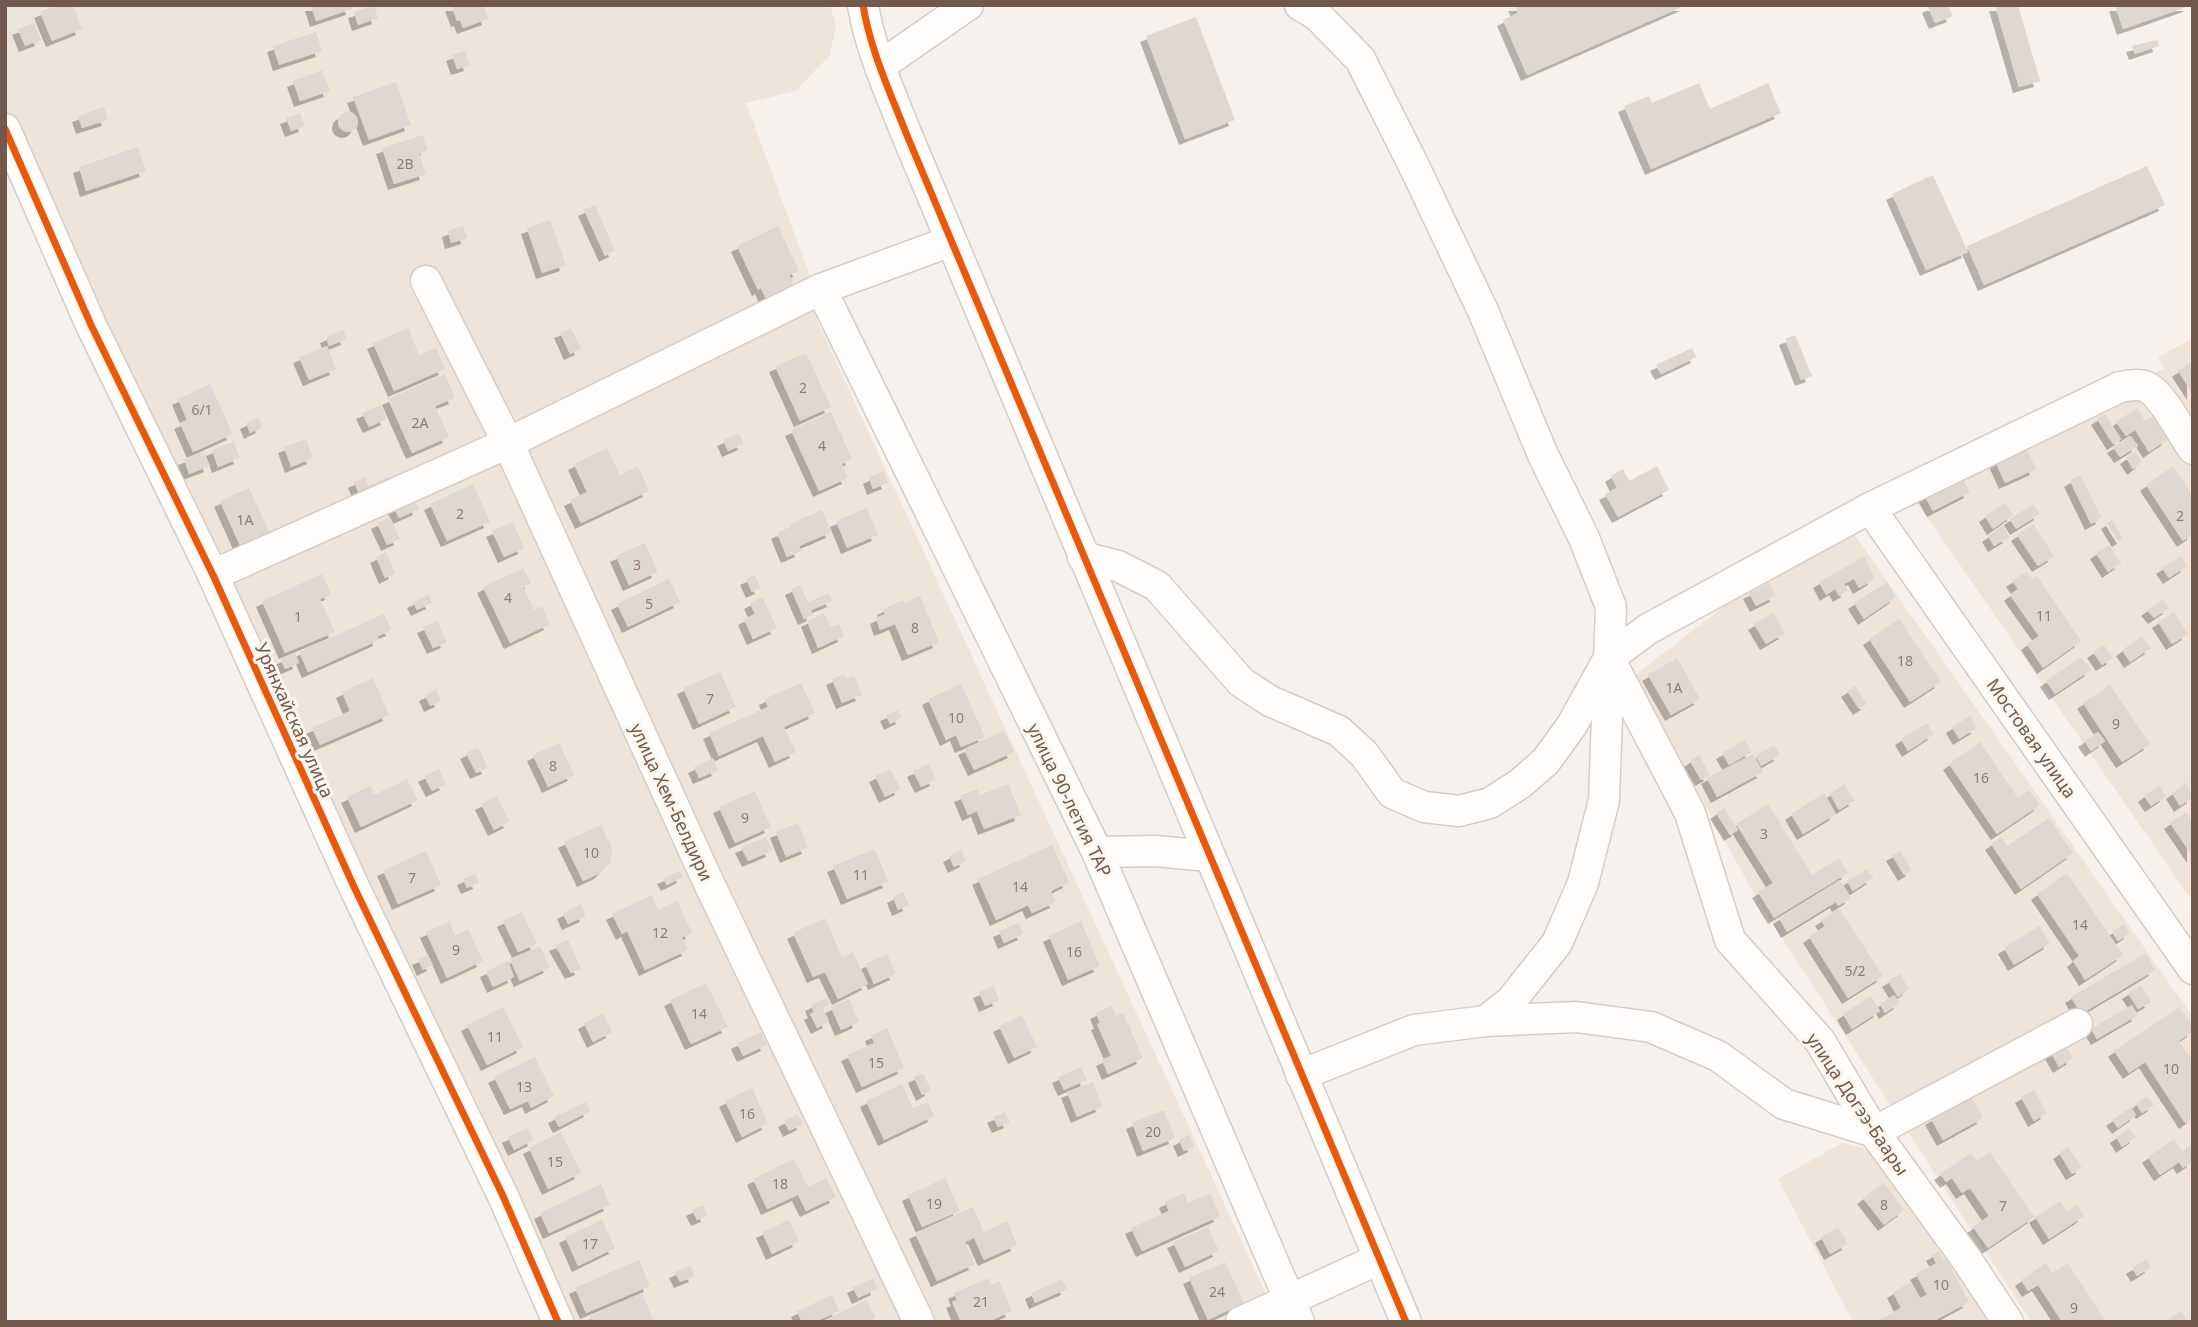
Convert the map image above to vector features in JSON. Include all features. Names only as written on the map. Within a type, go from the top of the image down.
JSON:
[{"type":"street","points":[[863,5],[880,66],[951,241],[1406,1322]]},
{"type":"street","points":[[880,66],[968,5]]},
{"type":"street","points":[[1300,5],[1317,15],[1360,60],[1483,311],[1543,456],[1584,538],[1611,607],[1604,800],[1583,883],[1557,943],[1511,1001],[1486,1021]]},
{"type":"street","name":"Урянхайская улица","points":[[5,130],[90,325],[213,575],[355,889],[503,1196],[558,1322]]},
{"type":"street","points":[[213,575],[508,443],[821,289],[951,241]]},
{"type":"street","name":"улица Хем-Белдири","points":[[426,281],[508,443],[706,877],[919,1322]]},
{"type":"street","name":"улица 90-летия ТАР","points":[[821,289],[1097,852],[1294,1311]]},
{"type":"street","points":[[1083,557],[1118,566],[1157,586],[1241,682],[1270,701],[1339,731],[1364,754],[1392,793],[1424,807],[1459,811],[1490,803],[1521,783],[1546,761],[1572,725],[1609,658],[1648,629],[1870,508],[2106,392],[2134,384],[2146,387],[2156,394],[2193,449]]},
{"type":"street","name":"Мостовая улица","points":[[1870,508],[2193,969]]},
{"type":"street","name":"улица Догээ-Баары","points":[[1609,658],[1690,813],[1730,940],[1821,1041],[1874,1132],[1967,1259],[2008,1322]]},
{"type":"street","points":[[1097,852],[1155,851],[1209,856]]},
{"type":"street","points":[[1301,1075],[1414,1030],[1486,1021],[1576,1017],[1651,1027],[1718,1056],[1784,1104],[1874,1132],[2077,1024]]},
{"type":"street","points":[[1241,1322],[1294,1311],[1379,1259]]},
{"type":"shaded area","points":[[5,5],[830,5],[836,25],[830,55],[795,91],[746,103],[809,273],[814,314],[1279,1322],[562,1322],[5,169]]},
{"type":"shaded area","points":[[2193,338],[2193,902],[1913,497],[2037,431],[2164,369],[2158,357]]},
{"type":"shaded area","points":[[1854,534],[2193,1017],[2193,1322],[2031,1322],[1758,901],[1634,676],[1736,597]]},
{"type":"shaded area","points":[[1842,1143],[1877,1151],[1990,1322],[1853,1322],[1778,1179]]},
{"type":"building","points":[[57,5],[73,5],[82,29],[52,41],[40,12]]},
{"type":"building","points":[[311,5],[351,5],[352,9],[316,21]]},
{"type":"building","points":[[451,5],[484,5],[488,19],[463,28]]},
{"type":"building","points":[[1514,5],[1686,5],[1527,75],[1503,20],[1518,13]]},
{"type":"building","points":[[1948,5],[1953,16],[1935,23],[1928,7]]},
{"type":"building","points":[[1995,5],[2018,5],[2040,81],[2019,87]]},
{"type":"building","points":[[2115,5],[2189,5],[2189,6],[2123,29]]},
{"type":"building","points":[[374,6],[378,18],[358,25],[354,12]]},
{"type":"building","points":[[1196,17],[1235,120],[1185,139],[1146,36]]},
{"type":"building","points":[[34,23],[41,40],[25,46],[18,29]]},
{"type":"building","points":[[316,32],[322,51],[279,65],[273,46]]},
{"type":"building","points":[[2157,40],[2159,46],[2135,54],[2132,46]]},
{"type":"building","points":[[465,51],[470,65],[457,69],[452,55]]},
{"type":"building","points":[[322,70],[330,91],[300,101],[293,81]]},
{"type":"building","points":[[396,82],[411,125],[369,140],[353,97]]},
{"type":"building","points":[[1699,83],[1710,109],[1768,83],[1781,113],[1651,169],[1624,106],[1649,96],[1652,103]]},
{"type":"building","points":[[104,107],[108,120],[82,128],[78,116]]},
{"type":"building","points":[[348,112],[355,115],[358,122],[355,129],[348,132],[341,129],[338,122],[341,115]]},
{"type":"building","points":[[300,113],[305,126],[291,131],[286,118]]},
{"type":"building","points":[[423,135],[427,150],[419,153],[426,174],[394,184],[382,148]]},
{"type":"building","points":[[138,147],[146,171],[86,191],[79,167]]},
{"type":"building","points":[[2147,166],[2165,205],[1984,285],[1967,246]]},
{"type":"building","points":[[1933,175],[1968,252],[1926,270],[1892,194]]},
{"type":"building","points":[[595,205],[615,251],[605,256],[584,210]]},
{"type":"building","points":[[550,220],[566,265],[542,273],[527,228]]},
{"type":"building","points":[[463,226],[467,238],[451,243],[448,231]]},
{"type":"building","points":[[778,226],[799,271],[789,275],[797,290],[768,304],[761,288],[758,290],[737,246]]},
{"type":"building","points":[[408,328],[419,355],[436,348],[445,369],[394,391],[373,343]]},
{"type":"building","points":[[571,328],[581,349],[570,354],[560,332]]},
{"type":"building","points":[[343,330],[347,339],[329,346],[326,337]]},
{"type":"building","points":[[1795,335],[1812,376],[1801,380],[1785,339]]},
{"type":"building","points":[[327,346],[336,369],[309,380],[299,357]]},
{"type":"building","points":[[1692,348],[1697,357],[1661,374],[1656,365]]},
{"type":"building","points":[[806,353],[831,407],[800,421],[775,366]]},
{"type":"building","points":[[2193,361],[2193,394],[2178,371]]},
{"type":"building","points":[[445,374],[455,398],[435,406],[449,437],[412,453],[388,399]]},
{"type":"building","points":[[210,384],[233,434],[193,452],[180,423],[187,420],[178,399]]},
{"type":"building","points":[[381,405],[387,419],[369,427],[362,413]]},
{"type":"building","points":[[2137,408],[2145,421],[2153,416],[2168,439],[2149,452],[2135,430],[2126,436],[2116,422]]},
{"type":"building","points":[[831,412],[852,459],[842,464],[848,478],[819,491],[791,430]]},
{"type":"building","points":[[2105,414],[2121,439],[2113,444],[2097,419]]},
{"type":"building","points":[[258,417],[262,427],[250,433],[246,423]]},
{"type":"building","points":[[739,433],[744,444],[728,451],[723,440]]},
{"type":"building","points":[[2131,436],[2138,446],[2120,457],[2113,447]]},
{"type":"building","points":[[306,439],[313,458],[291,467],[284,447]]},
{"type":"building","points":[[233,442],[240,458],[218,467],[212,450]]},
{"type":"building","points":[[2026,447],[2036,469],[2005,483],[1995,461]]},
{"type":"building","points":[[607,448],[620,475],[638,466],[649,491],[581,523],[570,500],[587,492],[574,464]]},
{"type":"building","points":[[204,452],[210,466],[189,474],[184,459]]},
{"type":"building","points":[[2135,452],[2142,462],[2133,469],[2126,458]]},
{"type":"building","points":[[1657,466],[1669,490],[1618,517],[1605,494],[1617,488],[1611,476],[1623,469],[1629,481]]},
{"type":"building","points":[[2173,466],[2193,496],[2193,534],[2183,541],[2146,485]]},
{"type":"building","points":[[883,471],[888,483],[873,489],[869,478]]},
{"type":"building","points":[[2080,475],[2102,518],[2091,524],[2070,481]]},
{"type":"building","points":[[1962,476],[1970,492],[1933,511],[1924,495]]},
{"type":"building","points":[[365,477],[368,486],[388,477],[391,484],[361,498],[354,482]]},
{"type":"building","points":[[473,484],[490,522],[447,541],[430,504]]},
{"type":"building","points":[[249,488],[271,536],[242,550],[220,501]]},
{"type":"building","points":[[414,499],[419,509],[399,518],[394,508]]},
{"type":"building","points":[[2005,503],[2013,515],[1993,529],[1985,516]]},
{"type":"building","points":[[2033,504],[2040,514],[2016,529],[2010,519]]},
{"type":"building","points":[[867,508],[878,535],[847,548],[836,521]]},
{"type":"building","points":[[822,510],[832,532],[799,546],[801,551],[787,557],[777,533]]},
{"type":"building","points":[[390,517],[400,539],[387,545],[377,523]]},
{"type":"building","points":[[2112,520],[2123,538],[2118,541],[2107,523]]},
{"type":"building","points":[[513,522],[524,548],[504,557],[492,531]]},
{"type":"building","points":[[2033,524],[2054,556],[2038,566],[2017,535]]},
{"type":"building","points":[[2003,526],[2009,537],[1994,546],[1988,536]]},
{"type":"building","points":[[645,543],[658,572],[629,585],[616,556]]},
{"type":"building","points":[[2109,545],[2121,563],[2108,572],[2096,553]]},
{"type":"building","points":[[386,552],[395,573],[385,578],[376,557]]},
{"type":"building","points":[[1865,556],[1874,579],[1859,588],[1854,579],[1844,584],[1847,591],[1839,596],[1835,589],[1826,595],[1819,582]]},
{"type":"building","points":[[2181,556],[2187,566],[2169,578],[2162,568]]},
{"type":"building","points":[[523,568],[531,583],[523,587],[534,610],[542,606],[550,624],[510,643],[483,587]]},
{"type":"building","points":[[2027,571],[2032,579],[2037,576],[2081,641],[2043,668],[2027,644],[2039,636],[2010,595],[2018,589],[2012,581]]},
{"type":"building","points":[[322,574],[331,594],[320,599],[335,632],[285,653],[262,601]]},
{"type":"building","points":[[755,575],[761,588],[752,592],[746,579]]},
{"type":"building","points":[[669,579],[680,602],[628,627],[617,604]]},
{"type":"building","points":[[1887,582],[1896,597],[1864,619],[1854,603]]},
{"type":"building","points":[[1770,583],[1776,596],[1756,606],[1749,593]]},
{"type":"building","points":[[800,585],[808,602],[829,593],[833,601],[811,610],[813,615],[804,619],[791,589]]},
{"type":"building","points":[[429,595],[432,603],[417,610],[413,602]]},
{"type":"building","points":[[920,596],[939,642],[908,655],[895,624],[880,630],[876,618],[885,614],[883,609]]},
{"type":"building","points":[[762,597],[777,628],[753,639],[744,619],[755,614],[750,603]]},
{"type":"building","points":[[2163,599],[2169,608],[2154,618],[2147,610]]},
{"type":"building","points":[[2174,612],[2188,634],[2172,644],[2158,622]]},
{"type":"building","points":[[824,613],[830,627],[839,624],[844,636],[818,648],[807,621]]},
{"type":"building","points":[[1773,613],[1785,633],[1766,644],[1754,624]]},
{"type":"building","points":[[384,614],[392,630],[378,636],[379,640],[308,672],[299,652]]},
{"type":"building","points":[[1899,619],[1941,682],[1910,702],[1869,639]]},
{"type":"building","points":[[437,621],[447,642],[433,648],[423,627]]},
{"type":"building","points":[[2142,636],[2151,648],[2130,662],[2122,650]]},
{"type":"building","points":[[2104,645],[2113,658],[2102,665],[2093,652]]},
{"type":"building","points":[[295,653],[299,663],[285,669],[281,659]]},
{"type":"building","points":[[2081,657],[2091,670],[2055,694],[2046,681]]},
{"type":"building","points":[[1677,658],[1700,699],[1671,715],[1648,675]]},
{"type":"building","points":[[720,672],[736,707],[699,724],[683,688]]},
{"type":"building","points":[[844,674],[846,679],[854,675],[862,695],[842,703],[832,679]]},
{"type":"building","points":[[373,678],[389,715],[320,745],[312,728],[350,711],[342,692]]},
{"type":"building","points":[[801,683],[815,713],[784,727],[796,752],[775,762],[763,736],[719,756],[709,733],[768,707],[765,699]]},
{"type":"building","points":[[961,684],[985,737],[961,747],[956,735],[946,740],[928,699]]},
{"type":"building","points":[[2110,685],[2150,744],[2122,762],[2083,703]]},
{"type":"building","points":[[1855,686],[1867,704],[1859,709],[1847,691]]},
{"type":"building","points":[[436,690],[441,701],[430,706],[425,695]]},
{"type":"building","points":[[898,710],[902,718],[890,724],[886,715]]},
{"type":"building","points":[[1970,716],[1977,728],[1959,739],[1952,727]]},
{"type":"building","points":[[1927,723],[1934,734],[1908,751],[1901,739]]},
{"type":"building","points":[[1004,731],[1014,752],[974,770],[964,749]]},
{"type":"building","points":[[2098,732],[2105,741],[2091,751],[2084,741]]},
{"type":"building","points":[[1745,740],[1752,752],[1729,765],[1722,753]]},
{"type":"building","points":[[1980,742],[2018,798],[2029,790],[2040,805],[1997,834],[1949,764]]},
{"type":"building","points":[[559,743],[574,775],[548,787],[533,755]]},
{"type":"building","points":[[1774,745],[1780,755],[1761,766],[1756,756]]},
{"type":"building","points":[[478,747],[488,768],[476,773],[466,753]]},
{"type":"building","points":[[1753,754],[1763,772],[1717,797],[1707,778]]},
{"type":"building","points":[[1699,755],[1710,775],[1701,780],[1690,761]]},
{"type":"building","points":[[713,758],[718,770],[699,778],[694,767]]},
{"type":"building","points":[[929,764],[936,780],[921,787],[913,771]]},
{"type":"building","points":[[439,769],[446,784],[432,791],[424,776]]},
{"type":"building","points":[[890,769],[901,789],[885,797],[875,776]]},
{"type":"building","points":[[407,779],[418,800],[361,827],[347,797],[370,786],[374,795]]},
{"type":"building","points":[[2186,783],[2193,797],[2180,806],[2172,793]]},
{"type":"building","points":[[1008,784],[1021,815],[984,829],[977,811],[968,815],[960,796],[978,789],[980,795]]},
{"type":"building","points":[[1844,784],[1855,800],[1839,810],[1830,794]]},
{"type":"building","points":[[2159,785],[2166,796],[2151,806],[2144,796]]},
{"type":"building","points":[[755,791],[771,827],[735,843],[719,807]]},
{"type":"building","points":[[1824,793],[1836,814],[1803,834],[1791,814]]},
{"type":"building","points":[[497,796],[510,822],[494,830],[481,804]]},
{"type":"building","points":[[1768,804],[1812,875],[1839,858],[1848,873],[1774,918],[1758,892],[1773,883],[1736,824]]},
{"type":"building","points":[[1724,808],[1738,830],[1730,835],[1716,813]]},
{"type":"building","points":[[2186,812],[2193,823],[2193,857],[2170,823]]},
{"type":"building","points":[[2049,818],[2073,853],[2021,889],[1991,844],[2001,837],[2007,846]]},
{"type":"building","points":[[798,823],[808,848],[786,857],[776,832]]},
{"type":"building","points":[[601,825],[612,849],[611,862],[600,873],[583,881],[564,842]]},
{"type":"building","points":[[766,837],[772,851],[748,861],[741,847]]},
{"type":"building","points":[[1052,845],[1069,882],[1051,891],[1056,902],[1032,913],[1028,905],[996,920],[978,879]]},
{"type":"building","points":[[874,849],[889,882],[847,899],[833,866]]},
{"type":"building","points":[[961,850],[966,861],[954,867],[949,856]]},
{"type":"building","points":[[426,851],[441,885],[398,904],[383,870]]},
{"type":"building","points":[[1900,851],[1912,870],[1904,875],[1892,855]]},
{"type":"building","points":[[1867,869],[1873,878],[1853,891],[1847,881]]},
{"type":"building","points":[[680,871],[683,877],[667,885],[663,878]]},
{"type":"building","points":[[2067,873],[2123,955],[2085,980],[2073,961],[2079,956],[2037,894]]},
{"type":"building","points":[[475,874],[479,883],[467,888],[463,879]]},
{"type":"building","points":[[1840,880],[1851,898],[1838,906],[1836,902],[1787,932],[1779,918]]},
{"type":"building","points":[[903,892],[909,905],[898,910],[893,897]]},
{"type":"building","points":[[652,895],[658,910],[677,901],[692,933],[682,937],[688,950],[645,970],[627,931],[622,934],[612,914]]},
{"type":"building","points":[[581,904],[586,916],[568,924],[563,913]]},
{"type":"building","points":[[1839,908],[1883,976],[1848,998],[1809,937],[1825,926],[1821,920]]},
{"type":"building","points":[[522,912],[537,944],[518,952],[503,921]]},
{"type":"building","points":[[825,918],[842,957],[853,952],[868,984],[838,999],[825,972],[813,977],[793,933]]},
{"type":"building","points":[[1081,921],[1100,966],[1068,980],[1049,936]]},
{"type":"building","points":[[449,922],[455,936],[468,929],[483,961],[447,978],[426,932]]},
{"type":"building","points":[[1018,923],[1024,934],[1004,943],[999,931]]},
{"type":"building","points":[[2124,924],[2130,933],[2118,941],[2112,932]]},
{"type":"building","points":[[2039,926],[2050,943],[2014,965],[2004,948]]},
{"type":"building","points":[[568,940],[581,969],[571,973],[555,945]]},
{"type":"building","points":[[540,946],[550,967],[520,981],[510,960]]},
{"type":"building","points":[[2146,953],[2155,970],[2081,1014],[2071,997]]},
{"type":"building","points":[[887,954],[896,974],[874,984],[865,964]]},
{"type":"building","points":[[428,955],[433,965],[423,970],[418,959]]},
{"type":"building","points":[[508,961],[514,977],[493,987],[486,971]]},
{"type":"building","points":[[1900,974],[1909,989],[1898,997],[1888,981]]},
{"type":"building","points":[[706,983],[728,1027],[691,1044],[670,1000]]},
{"type":"building","points":[[2141,985],[2151,1002],[2138,1009],[2128,993]]},
{"type":"building","points":[[993,986],[999,1000],[985,1006],[979,992]]},
{"type":"building","points":[[1894,995],[1900,1003],[1885,1013],[1880,1004]]},
{"type":"building","points":[[1871,996],[1880,1011],[1852,1029],[1843,1014]]},
{"type":"building","points":[[826,998],[829,1005],[823,1008],[829,1022],[817,1028],[810,1014],[814,1012],[811,1005]]},
{"type":"building","points":[[849,999],[859,1022],[841,1030],[831,1007]]},
{"type":"building","points":[[2132,1005],[2138,1015],[2097,1039],[2091,1029]]},
{"type":"building","points":[[1111,1006],[1116,1016],[1123,1013],[1143,1058],[1108,1074],[1102,1060],[1111,1056],[1097,1024],[1100,1023],[1096,1013]]},
{"type":"building","points":[[503,1007],[523,1047],[487,1065],[467,1025]]},
{"type":"building","points":[[2179,1007],[2193,1026],[2193,1031],[2179,1041],[2193,1062],[2193,1117],[2185,1123],[2145,1062],[2129,1073],[2114,1051]]},
{"type":"building","points":[[603,1013],[612,1032],[593,1042],[584,1023]]},
{"type":"building","points":[[1022,1015],[1037,1047],[1014,1058],[999,1026]]},
{"type":"building","points":[[887,1028],[904,1068],[862,1087],[847,1055],[874,1043],[871,1035]]},
{"type":"building","points":[[761,1032],[767,1045],[743,1056],[737,1043]]},
{"type":"building","points":[[2064,1043],[2073,1058],[2059,1067],[2050,1051]]},
{"type":"building","points":[[535,1057],[554,1096],[531,1108],[528,1101],[510,1109],[494,1077]]},
{"type":"building","points":[[1081,1067],[1087,1080],[1064,1090],[1058,1077]]},
{"type":"building","points":[[923,1073],[931,1090],[922,1095],[914,1077]]},
{"type":"building","points":[[1093,1082],[1102,1106],[1077,1117],[1067,1092]]},
{"type":"building","points":[[902,1084],[913,1108],[928,1102],[934,1116],[884,1140],[866,1101]]},
{"type":"building","points":[[752,1088],[768,1124],[742,1137],[725,1101]]},
{"type":"building","points":[[2034,1090],[2047,1113],[2034,1121],[2021,1097]]},
{"type":"building","points":[[1971,1096],[1983,1118],[1943,1140],[1931,1119]]},
{"type":"building","points":[[2147,1096],[2154,1105],[2142,1113],[2136,1104]]},
{"type":"building","points":[[586,1102],[590,1111],[559,1127],[554,1117]]},
{"type":"building","points":[[2131,1107],[2136,1115],[2118,1128],[2112,1120]]},
{"type":"building","points":[[1164,1110],[1175,1138],[1143,1151],[1132,1123]]},
{"type":"building","points":[[1005,1112],[1010,1122],[998,1127],[993,1117]]},
{"type":"building","points":[[798,1114],[803,1124],[789,1131],[784,1121]]},
{"type":"building","points":[[527,1128],[534,1140],[514,1150],[508,1137]]},
{"type":"building","points":[[2129,1128],[2136,1137],[2122,1147],[2116,1137]]},
{"type":"building","points":[[561,1132],[581,1173],[548,1189],[529,1148]]},
{"type":"building","points":[[1189,1135],[1194,1146],[1184,1151],[1179,1140]]},
{"type":"building","points":[[2174,1139],[2182,1151],[2191,1145],[2193,1161],[2183,1168],[2179,1162],[2160,1175],[2148,1157]]},
{"type":"building","points":[[2068,1147],[2082,1168],[2072,1174],[2059,1153]]},
{"type":"building","points":[[1990,1152],[2034,1217],[1988,1248],[1973,1227],[1989,1216],[1970,1188],[1962,1193],[1952,1178],[1946,1182],[1940,1174],[1971,1153],[1977,1161]]},
{"type":"building","points":[[794,1159],[808,1187],[826,1178],[836,1197],[806,1211],[798,1195],[767,1209],[753,1179]]},
{"type":"building","points":[[945,1178],[960,1211],[922,1227],[908,1195]]},
{"type":"building","points":[[1884,1183],[1904,1210],[1884,1225],[1863,1198]]},
{"type":"building","points":[[601,1184],[610,1205],[549,1233],[540,1213]]},
{"type":"building","points":[[1184,1193],[1188,1203],[1210,1193],[1220,1216],[1142,1251],[1131,1228],[1169,1211],[1165,1202]]},
{"type":"building","points":[[2060,1201],[2067,1211],[2077,1205],[2084,1216],[2049,1239],[2035,1217]]},
{"type":"building","points":[[703,1205],[707,1216],[697,1220],[692,1210]]},
{"type":"building","points":[[973,1207],[984,1232],[1007,1221],[1017,1245],[984,1260],[974,1238],[965,1242],[975,1264],[937,1281],[915,1233]]},
{"type":"building","points":[[602,1220],[615,1248],[578,1266],[565,1237]]},
{"type":"building","points":[[789,1220],[799,1241],[772,1254],[762,1232]]},
{"type":"building","points":[[1208,1227],[1219,1251],[1185,1267],[1173,1242]]},
{"type":"building","points":[[1838,1227],[1848,1244],[1830,1254],[1821,1237]]},
{"type":"building","points":[[1939,1251],[1943,1259],[1946,1258],[1969,1302],[1932,1322],[1876,1322],[1901,1308],[1893,1292],[1911,1282],[1920,1298],[1927,1295],[1916,1274],[1937,1263],[1932,1255]]},
{"type":"building","points":[[2147,1259],[2151,1267],[2137,1276],[2132,1268]]},
{"type":"building","points":[[639,1260],[650,1286],[586,1313],[575,1288]]},
{"type":"building","points":[[1225,1262],[1244,1303],[1208,1320],[1189,1278]]},
{"type":"building","points":[[2046,1263],[2052,1273],[2068,1263],[2106,1322],[2062,1322],[2038,1285],[2028,1291],[2021,1280]]},
{"type":"building","points":[[690,1266],[695,1276],[680,1282],[675,1272]]},
{"type":"building","points":[[873,1278],[877,1289],[858,1298],[853,1287]]},
{"type":"building","points":[[988,1278],[991,1285],[999,1281],[1012,1311],[988,1322],[961,1322],[952,1302],[957,1300],[954,1293]]},
{"type":"building","points":[[1062,1279],[1067,1289],[1035,1303],[1031,1293]]},
{"type":"building","points":[[642,1293],[654,1322],[592,1322],[590,1316]]},
{"type":"building","points":[[832,1295],[839,1311],[815,1322],[802,1322],[797,1311]]},
{"type":"building","points":[[867,1300],[875,1318],[868,1322],[821,1322]]},
{"type":"building","points":[[2181,1311],[2187,1320],[2184,1322],[2164,1322]]},
{"type":"cycle path","points":[[863,5],[875,54],[906,133],[1406,1322]]},
{"type":"cycle path","points":[[5,129],[91,325],[213,575],[355,889],[503,1196],[558,1322]]}]
